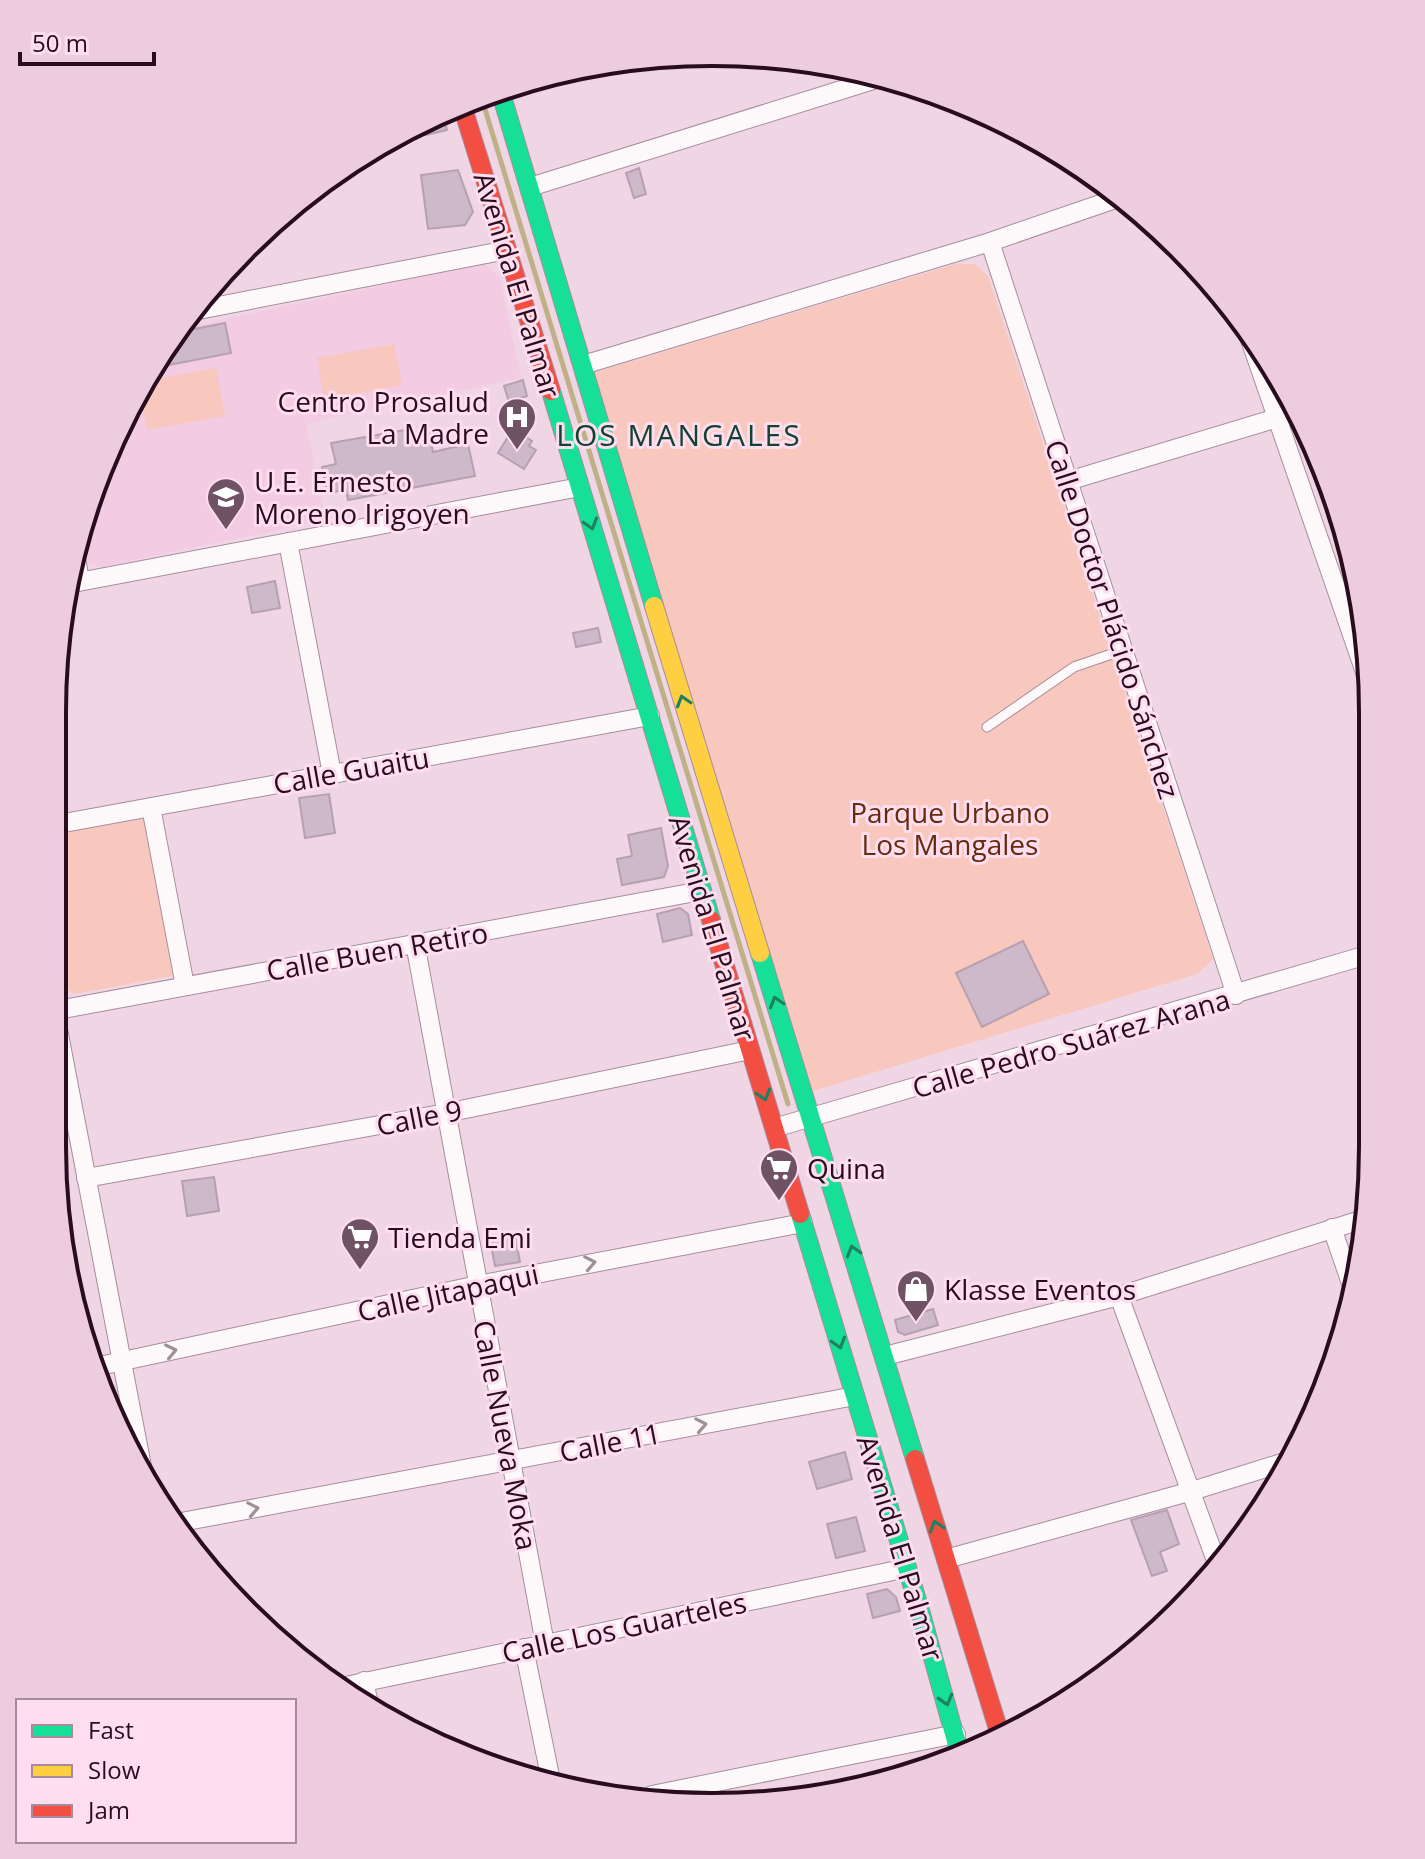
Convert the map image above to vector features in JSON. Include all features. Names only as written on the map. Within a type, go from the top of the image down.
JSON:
[{"type":"street","points":[[530,187],[862,84]]},
{"type":"street","name":"Avenida El Palmar","points":[[503,101],[561,306],[583,365],[680,757],[701,891],[907,1568],[938,1604],[996,1727]]},
{"type":"street","name":"Avenida El Palmar","points":[[465,115],[507,250],[533,316],[580,487],[650,716],[680,757],[812,1118],[885,1356],[946,1559],[938,1604],[958,1745]]},
{"type":"street","points":[[583,365],[990,242],[1108,201]]},
{"type":"street","name":"Calle Doctor Plácido Sánchez","points":[[990,242],[1236,995]]},
{"type":"street","points":[[209,308],[507,250]]},
{"type":"street","points":[[216,298],[218,306]]},
{"type":"street","points":[[533,316],[561,306]]},
{"type":"street","points":[[1261,370],[1355,643]]},
{"type":"street","points":[[1068,481],[1286,417]]},
{"type":"street","points":[[79,581],[580,487]]},
{"type":"street","points":[[288,542],[332,774]]},
{"type":"street","name":"Calle Guaitu","points":[[66,823],[650,716]]},
{"type":"street","points":[[151,807],[185,986]]},
{"type":"street","name":"Calle Buen Retiro","points":[[66,1004],[185,986],[701,891]]},
{"type":"street","name":"Calle Nueva Moka","points":[[415,943],[545,1644]]},
{"type":"street","name":"Calle Pedro Suárez Arana","points":[[774,1128],[1359,957]]},
{"type":"street","name":"Calle 9","points":[[86,1178],[446,1113],[750,1050]]},
{"type":"street","points":[[66,1074],[137,1439]]},
{"type":"street","points":[[885,1356],[1119,1296],[1354,1222]]},
{"type":"street","name":"Calle Jitapaqui","points":[[104,1365],[478,1285],[803,1223]]},
{"type":"street","points":[[1332,1228],[1347,1272]]},
{"type":"street","points":[[1119,1296],[1214,1554]]},
{"type":"street","name":"Calle 11","points":[[186,1521],[855,1396]]},
{"type":"street","points":[[946,1559],[1275,1465]]},
{"type":"street","name":"Calle Los Guarteles","points":[[353,1684],[907,1568]]},
{"type":"street","points":[[524,1648],[549,1772]]},
{"type":"street","points":[[364,1681],[366,1692]]},
{"type":"street","points":[[668,1792],[956,1734]]},
{"type":"lane","points":[[987,727],[1074,667],[1123,650]]},
{"type":"shaded area","points":[[485,264],[500,278],[521,378],[306,424],[326,520],[101,567],[88,563],[88,545],[115,465],[153,389],[196,325]]},
{"type":"green space","name":"Parque Urbano Los Mangales","points":[[956,264],[975,264],[988,276],[1213,959],[1197,974],[813,1091],[592,373]]},
{"type":"green space","points":[[394,344],[402,385],[324,400],[317,358]]},
{"type":"green space","points":[[216,368],[225,416],[147,430],[143,408],[160,378]]},
{"type":"green space","points":[[147,817],[177,975],[74,994],[66,988],[66,833]]},
{"type":"building","points":[[445,124],[447,130],[426,134]]},
{"type":"building","points":[[639,168],[646,194],[634,198],[626,173]]},
{"type":"building","points":[[458,170],[473,212],[465,225],[428,229],[421,175]]},
{"type":"building","points":[[225,323],[231,353],[168,365],[192,329]]},
{"type":"building","points":[[523,380],[527,396],[509,402],[504,386]]},
{"type":"building","points":[[411,429],[412,434],[429,433],[433,452],[468,444],[475,476],[348,500],[346,490],[327,493],[322,467],[336,464],[331,443]]},
{"type":"building","name":"Centro Prosalud La Madre","points":[[511,432],[518,437],[520,433],[532,441],[529,446],[536,450],[524,469],[498,453]]},
{"type":"building","points":[[275,581],[280,608],[252,613],[247,587]]},
{"type":"building","points":[[598,628],[601,642],[576,647],[573,633]]},
{"type":"building","points":[[329,794],[335,833],[305,838],[299,798]]},
{"type":"building","points":[[661,828],[668,866],[664,877],[622,885],[617,859],[632,856],[628,835]]},
{"type":"building","points":[[680,908],[688,914],[692,935],[663,942],[657,914]]},
{"type":"building","points":[[1023,941],[1049,994],[982,1027],[956,973]]},
{"type":"building","points":[[214,1177],[219,1211],[187,1216],[182,1181]]},
{"type":"building","points":[[515,1235],[520,1262],[495,1266],[490,1240]]},
{"type":"building","name":"Klasse Eventos","points":[[933,1309],[938,1325],[905,1335],[898,1332],[895,1320]]},
{"type":"building","points":[[845,1452],[852,1479],[817,1489],[809,1462]]},
{"type":"building","points":[[1167,1510],[1179,1544],[1160,1552],[1167,1571],[1152,1576],[1131,1520]]},
{"type":"building","points":[[856,1517],[865,1551],[836,1558],[827,1524]]},
{"type":"building","points":[[887,1589],[896,1597],[900,1611],[873,1618],[867,1594]]},
{"type":"waterway","points":[[485,108],[788,1104]]},
{"type":"traffic: fast","points":[[503,101],[654,606]]},
{"type":"traffic: fast","points":[[551,391],[711,920]]},
{"type":"traffic: fast","points":[[760,953],[915,1459]]},
{"type":"traffic: fast","points":[[800,1214],[919,1607],[957,1745]]},
{"type":"traffic: slow","points":[[654,606],[760,953]]},
{"type":"traffic: jam","points":[[465,115],[551,391]]},
{"type":"traffic: jam","points":[[711,920],[800,1214]]},
{"type":"traffic: jam","points":[[915,1459],[997,1726]]},
{"type":"place","name":"Centro Prosalud La Madre","points":[[517,451]]},
{"type":"place","name":"U.E. Ernesto Moreno Irigoyen","points":[[226,531]]},
{"type":"place","name":"Quina","points":[[779,1202]]},
{"type":"place","name":"Tienda Emi","points":[[360,1271]]},
{"type":"place","name":"Klasse Eventos","points":[[916,1323]]},
{"type":"district","name":"LOS MANGALES","points":[[679,434]]}]
